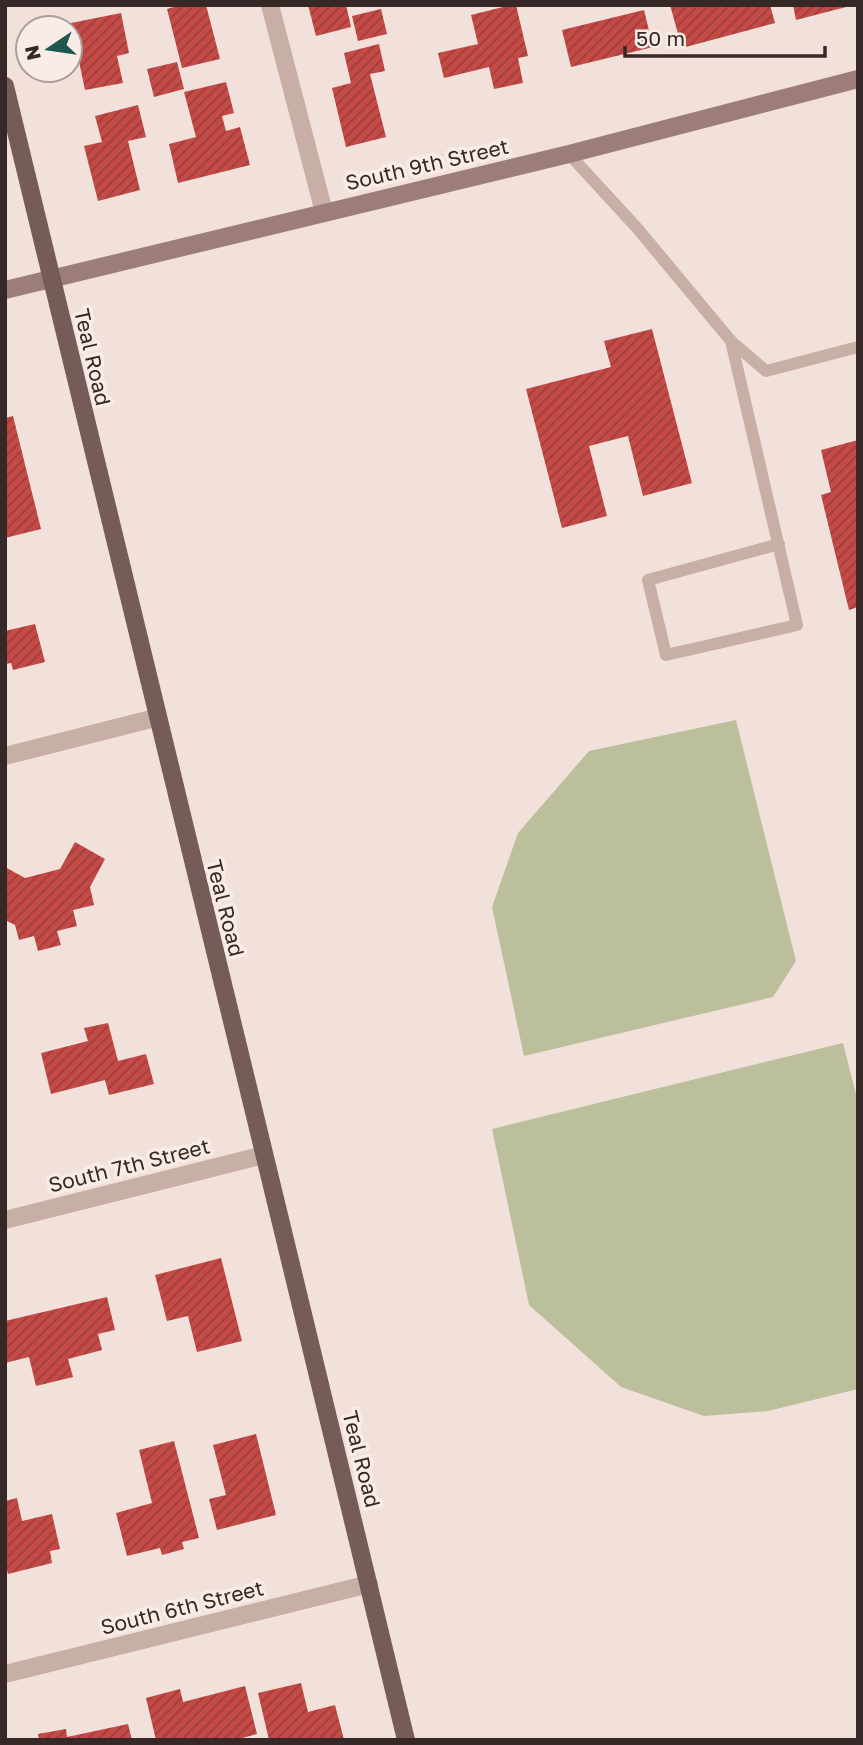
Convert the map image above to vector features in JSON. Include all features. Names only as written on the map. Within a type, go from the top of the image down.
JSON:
[{"type":"main road","name":"Teal Road","points":[[5,86],[155,718],[406,1740]]},
{"type":"street","points":[[270,5],[324,212]]},
{"type":"street","name":"South 9th Street","points":[[5,290],[569,154],[858,79]]},
{"type":"street","points":[[5,756],[155,718]]},
{"type":"street","name":"South 7th Street","points":[[5,1220],[264,1155]]},
{"type":"street","name":"South 6th Street","points":[[5,1674],[369,1584]]},
{"type":"lane","points":[[569,154],[637,228],[731,341],[766,371],[858,347]]},
{"type":"lane","points":[[731,341],[779,544],[797,625],[666,655],[648,580],[779,544]]},
{"type":"green space","points":[[736,720],[796,961],[773,997],[524,1056],[492,907],[518,833],[589,751]]},
{"type":"green space","points":[[843,1043],[858,1102],[858,1389],[768,1411],[704,1416],[621,1387],[529,1305],[492,1129]]},
{"type":"building","points":[[181,5],[206,5],[220,59],[182,68],[167,9]]},
{"type":"building","points":[[308,5],[346,5],[351,27],[316,36]]},
{"type":"building","points":[[516,5],[528,56],[518,58],[523,83],[494,89],[489,67],[444,78],[438,53],[478,44],[471,15]]},
{"type":"building","points":[[670,5],[770,5],[775,23],[682,48]]},
{"type":"building","points":[[793,5],[850,5],[850,6],[796,20]]},
{"type":"building","points":[[381,9],[387,34],[358,41],[352,16]]},
{"type":"building","points":[[644,10],[653,47],[571,67],[562,30]]},
{"type":"building","points":[[121,13],[129,53],[117,56],[123,83],[85,90],[84,20]]},
{"type":"building","points":[[379,44],[385,71],[370,74],[386,137],[346,147],[332,88],[351,83],[344,53]]},
{"type":"building","points":[[177,62],[184,89],[154,97],[147,69]]},
{"type":"building","points":[[226,82],[234,113],[222,116],[226,131],[240,127],[250,165],[178,183],[169,144],[196,137],[184,92]]},
{"type":"building","points":[[138,105],[146,137],[128,141],[140,190],[98,201],[84,146],[102,142],[95,116]]},
{"type":"building","points":[[652,329],[692,483],[643,496],[628,436],[589,446],[607,516],[562,528],[526,389],[611,367],[604,341]]},
{"type":"building","points":[[13,416],[41,529],[5,538],[5,418]]},
{"type":"building","points":[[858,440],[858,607],[849,610],[821,495],[831,492],[821,450]]},
{"type":"building","points":[[35,624],[45,662],[13,670],[11,663],[5,664],[5,631]]},
{"type":"building","points":[[75,842],[105,859],[90,887],[94,905],[73,910],[77,926],[57,931],[61,945],[38,951],[34,936],[19,940],[15,925],[5,920],[5,867],[25,878],[60,869]]},
{"type":"building","points":[[108,1023],[118,1061],[146,1054],[154,1084],[109,1095],[105,1080],[51,1094],[41,1053],[88,1041],[84,1028]]},
{"type":"building","points":[[221,1258],[242,1341],[197,1352],[188,1316],[167,1321],[155,1275]]},
{"type":"building","points":[[107,1297],[115,1330],[98,1334],[102,1350],[68,1359],[73,1377],[36,1386],[29,1357],[5,1363],[5,1321]]},
{"type":"building","points":[[256,1434],[276,1515],[217,1530],[209,1499],[226,1495],[213,1445]]},
{"type":"building","points":[[174,1441],[199,1538],[182,1542],[184,1549],[162,1555],[160,1548],[127,1556],[116,1513],[152,1503],[139,1450]]},
{"type":"building","points":[[17,1498],[22,1521],[52,1514],[60,1549],[50,1551],[52,1563],[8,1574],[5,1563],[5,1501]]},
{"type":"building","points":[[301,1683],[308,1712],[335,1705],[344,1740],[269,1740],[258,1693]]},
{"type":"building","points":[[245,1686],[257,1734],[235,1740],[156,1740],[146,1698],[180,1689],[183,1702]]},
{"type":"building","points":[[128,1724],[132,1740],[39,1740],[38,1734],[66,1729],[67,1737]]}]
